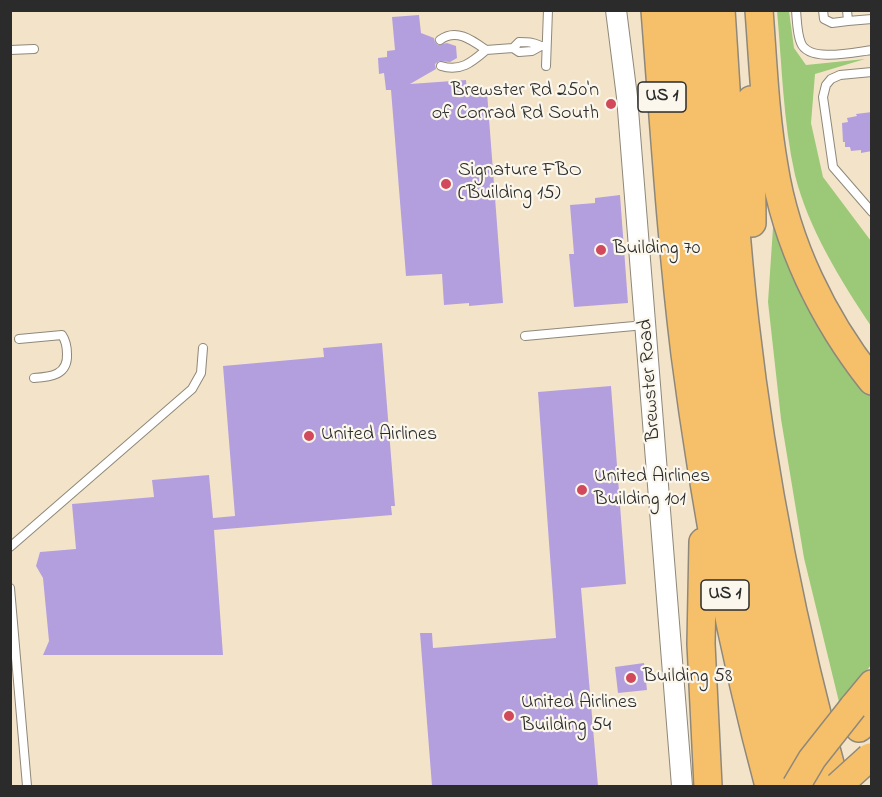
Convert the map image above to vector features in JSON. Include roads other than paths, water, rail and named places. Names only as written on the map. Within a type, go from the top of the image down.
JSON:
[{"type":"highway","points":[[639,10],[655,141],[669,183]]},
{"type":"highway","name":"US 1","points":[[655,10],[681,320],[692,400],[722,578],[769,786]]},
{"type":"highway","points":[[675,10],[696,269],[713,407],[738,557],[791,786]]},
{"type":"highway","points":[[698,10],[720,271],[741,438],[776,627],[814,786]]},
{"type":"highway","points":[[721,10],[736,233],[755,401],[772,507],[805,670],[837,786],[871,756]]},
{"type":"highway","points":[[750,10],[755,401]]},
{"type":"highway","points":[[759,10],[774,165],[786,218],[800,258],[818,297],[851,352],[872,381]]},
{"type":"highway","points":[[786,218],[822,286],[845,319],[872,350]]},
{"type":"highway","points":[[692,400],[703,542],[701,644],[708,786]]},
{"type":"highway","points":[[805,670],[824,700],[851,786]]},
{"type":"highway","points":[[814,786],[861,717],[872,684]]},
{"type":"highway","points":[[796,786],[812,759],[861,717]]},
{"type":"highway","points":[[780,746],[784,786]]},
{"type":"street","name":"Brewster Road","points":[[616,10],[627,96],[647,325],[682,786]]},
{"type":"lane","points":[[546,66],[543,46],[548,10]]},
{"type":"lane","points":[[796,10],[800,43],[812,54],[825,55],[872,50]]},
{"type":"lane","points":[[823,10],[824,19],[827,22],[872,19]]},
{"type":"lane","points":[[847,10],[849,21]]},
{"type":"lane","points":[[440,40],[450,34],[459,35],[470,39],[486,50]]},
{"type":"lane","points":[[441,66],[455,69],[463,67],[486,50],[513,48],[519,42],[531,42],[543,46]]},
{"type":"lane","points":[[10,50],[34,49]]},
{"type":"lane","points":[[872,72],[840,75],[831,79],[823,97],[833,167],[872,212]]},
{"type":"lane","points":[[525,336],[647,325]]},
{"type":"lane","points":[[19,339],[62,335],[65,340],[67,359],[62,371],[51,377],[34,378]]},
{"type":"lane","points":[[10,547],[192,389],[201,373],[203,348]]},
{"type":"lane","points":[[10,588],[27,786]]},
{"type":"place","name":"Brewster Rd 250'n of Conrad Rd South","points":[[611,104]]},
{"type":"place","name":"Signature FBO (Building 15)","points":[[446,184]]},
{"type":"place","name":"Building 70","points":[[601,250]]},
{"type":"place","name":"United Airlines","points":[[309,436]]},
{"type":"place","name":"United Airlines Building 101","points":[[582,490]]},
{"type":"place","name":"Building 58","points":[[631,678]]},
{"type":"place","name":"United Airlines Building 54","points":[[509,716]]}]
